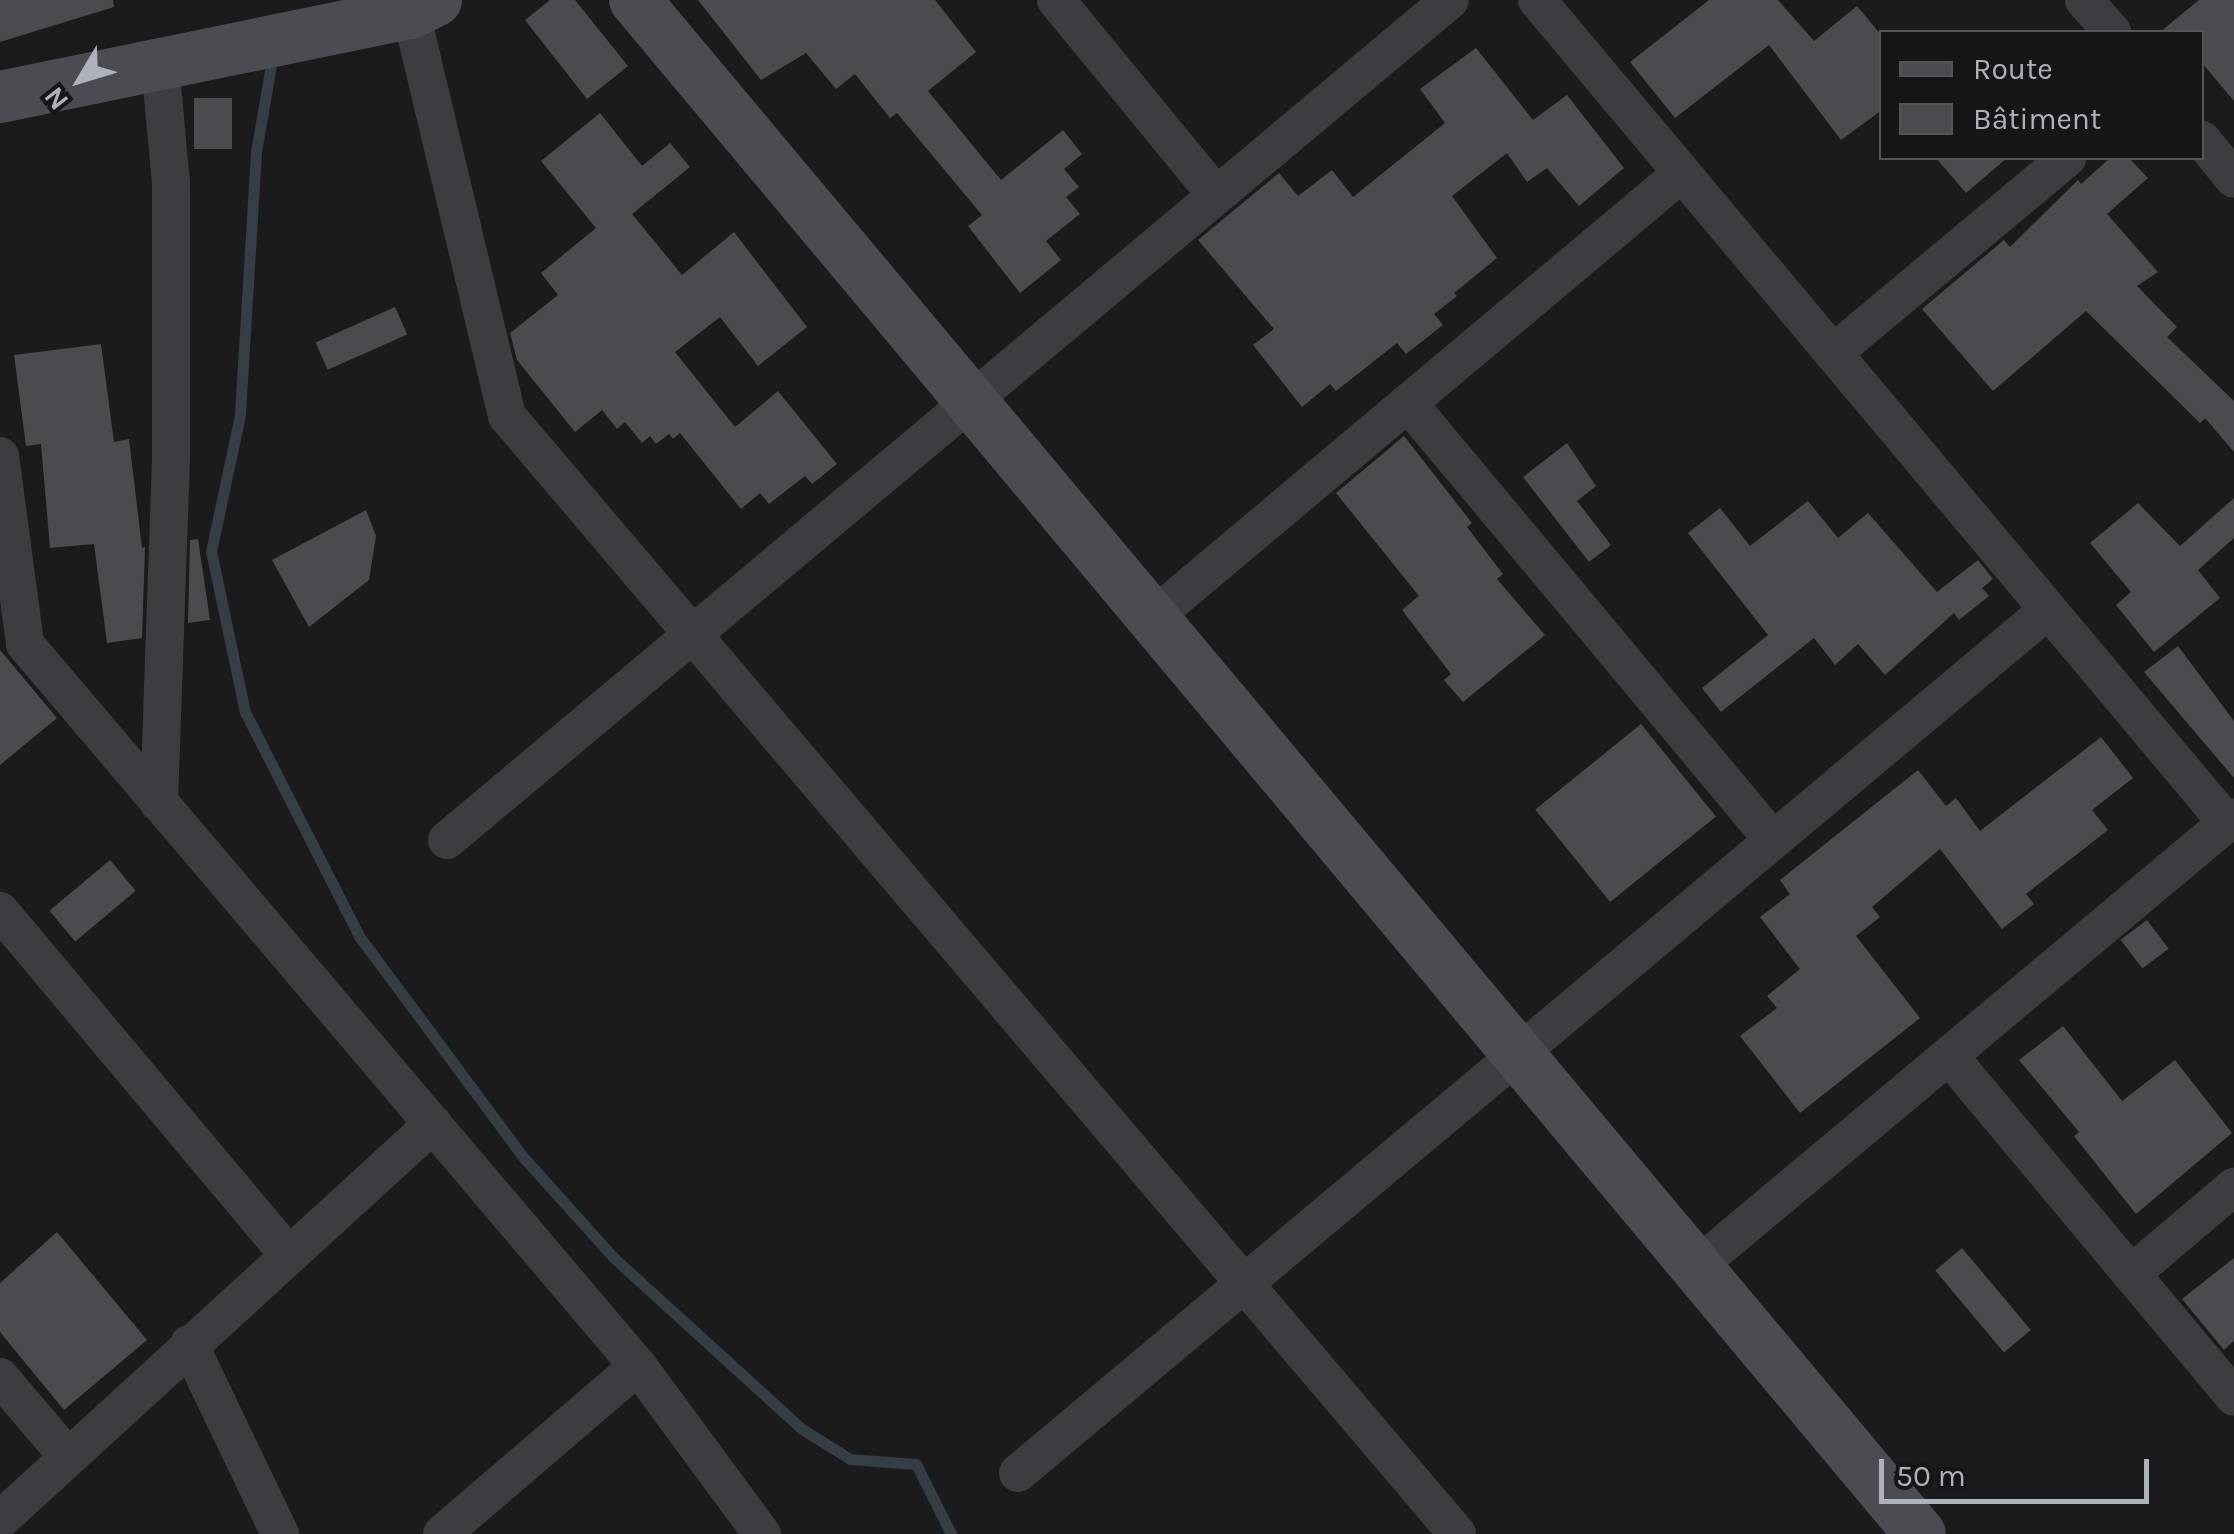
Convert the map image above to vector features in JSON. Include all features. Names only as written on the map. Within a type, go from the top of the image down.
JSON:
[{"type":"main road","points":[[635,0],[1920,1534]]},
{"type":"main road","points":[[0,97],[424,6]]},
{"type":"street","points":[[1056,0],[1216,195]]},
{"type":"street","points":[[447,840],[1450,0]]},
{"type":"street","points":[[1538,0],[2048,610],[2230,820],[1696,1268]]},
{"type":"street","points":[[2084,0],[2110,30]]},
{"type":"street","points":[[424,6],[507,416],[1457,1534]]},
{"type":"street","points":[[160,64],[171,183],[171,452],[160,803]]},
{"type":"street","points":[[2204,142],[2234,179]]},
{"type":"street","points":[[1833,353],[2065,160]]},
{"type":"street","points":[[1152,618],[1682,173]]},
{"type":"street","points":[[1408,403],[1774,840]]},
{"type":"street","points":[[0,456],[12,654],[160,803],[638,1366],[762,1534]]},
{"type":"street","points":[[1018,1473],[2048,610]]},
{"type":"street","points":[[1,913],[288,1254]]},
{"type":"street","points":[[1949,1056],[2234,1397]]},
{"type":"street","points":[[0,1520],[433,1124]]},
{"type":"street","points":[[2131,1274],[2234,1188]]},
{"type":"street","points":[[189,1344],[280,1534]]},
{"type":"street","points":[[442,1534],[638,1366]]},
{"type":"street","points":[[0,1377],[68,1457]]},
{"type":"building","points":[[0,0],[113,0],[114,7],[0,42]]},
{"type":"building","points":[[550,0],[575,0],[628,66],[587,99],[525,20]]},
{"type":"building","points":[[698,0],[935,0],[976,52],[928,91],[1001,180],[1063,130],[1082,154],[1064,169],[1079,187],[1066,197],[1080,214],[1046,241],[1061,260],[1020,293],[968,226],[982,215],[897,113],[890,118],[855,74],[836,89],[806,53],[761,80]]},
{"type":"building","points":[[1709,0],[1778,0],[1814,41],[1857,6],[1879,32],[1879,112],[1841,140],[1769,45],[1675,118],[1630,62]]},
{"type":"building","points":[[2199,0],[2234,0],[2234,101],[2204,65],[2204,30],[2162,30]]},
{"type":"building","points":[[1476,48],[1533,120],[1567,95],[1624,168],[1579,206],[1547,168],[1527,182],[1507,153],[1452,196],[1497,258],[1434,314],[1443,325],[1406,354],[1397,343],[1336,391],[1330,384],[1302,407],[1253,345],[1274,329],[1198,240],[1279,173],[1298,196],[1332,170],[1353,197],[1445,123],[1420,89]]},
{"type":"building","points":[[194,98],[232,98],[232,149],[194,149]]},
{"type":"building","points":[[600,113],[642,166],[670,143],[690,167],[632,214],[682,275],[734,232],[807,327],[758,366],[720,317],[675,352],[735,427],[778,391],[837,464],[812,484],[805,476],[769,504],[760,493],[741,509],[680,433],[673,439],[669,434],[656,444],[650,436],[642,443],[625,422],[617,429],[602,410],[575,432],[517,360],[510,333],[558,295],[541,273],[596,228],[541,161]]},
{"type":"building","points":[[1938,160],[2005,160],[1966,193]]},
{"type":"building","points":[[2108,160],[2131,160],[2148,178],[2107,214],[2158,272],[2137,286],[2177,327],[2167,337],[2234,401],[2234,452],[2205,418],[2200,423],[2086,311],[1993,391],[1922,309],[2004,240],[2010,247],[2078,180],[2081,184]]},
{"type":"building","points":[[395,307],[407,334],[328,370],[316,342]]},
{"type":"building","points":[[101,344],[114,442],[129,439],[142,548],[145,547],[142,638],[107,643],[94,544],[50,548],[41,444],[26,446],[14,355]]},
{"type":"building","points":[[1404,436],[1472,523],[1467,527],[1503,574],[1497,579],[1545,635],[1463,702],[1444,680],[1451,674],[1402,610],[1419,596],[1336,493]]},
{"type":"building","points":[[1567,443],[1596,486],[1577,501],[1611,545],[1589,562],[1523,477]]},
{"type":"building","points":[[2234,498],[2234,538],[2198,570],[2220,598],[2154,652],[2116,605],[2131,592],[2090,543],[2138,503],[2180,546]]},
{"type":"building","points":[[1808,501],[1838,538],[1868,513],[1937,592],[1978,560],[1993,579],[1982,588],[1989,596],[1959,620],[1954,613],[1885,675],[1858,644],[1835,665],[1814,638],[1721,712],[1702,688],[1768,635],[1688,533],[1720,508],[1750,546]]},
{"type":"building","points":[[366,510],[376,536],[369,580],[309,627],[272,560]]},
{"type":"building","points":[[198,539],[210,620],[188,623],[190,540]]},
{"type":"building","points":[[2178,646],[2234,721],[2234,778],[2144,672]]},
{"type":"building","points":[[0,650],[57,718],[0,765]]},
{"type":"building","points":[[1641,724],[1716,816],[1610,902],[1535,810]]},
{"type":"building","points":[[2101,737],[2133,778],[2092,810],[2108,830],[2026,894],[2034,904],[2002,929],[1940,849],[1872,907],[1880,917],[1856,936],[1920,1018],[1800,1113],[1740,1036],[1777,1008],[1767,996],[1800,969],[1760,917],[1790,894],[1780,880],[1918,770],[1946,806],[1956,798],[1980,831]]},
{"type":"building","points":[[110,860],[136,891],[75,941],[49,911]]},
{"type":"building","points":[[2147,920],[2169,949],[2142,969],[2121,940]]},
{"type":"building","points":[[2063,1026],[2122,1101],[2175,1060],[2232,1133],[2136,1214],[2074,1136],[2079,1132],[2019,1060]]},
{"type":"building","points":[[57,1232],[147,1340],[64,1410],[0,1332],[0,1283]]},
{"type":"building","points":[[1962,1248],[2031,1330],[2004,1352],[1935,1270]]},
{"type":"building","points":[[2234,1258],[2234,1341],[2224,1350],[2182,1299]]},
{"type":"waterway","points":[[271,65],[256,152],[240,415],[211,551],[245,712],[359,936],[524,1158],[614,1258],[802,1429],[850,1459],[916,1464],[951,1534]]}]
